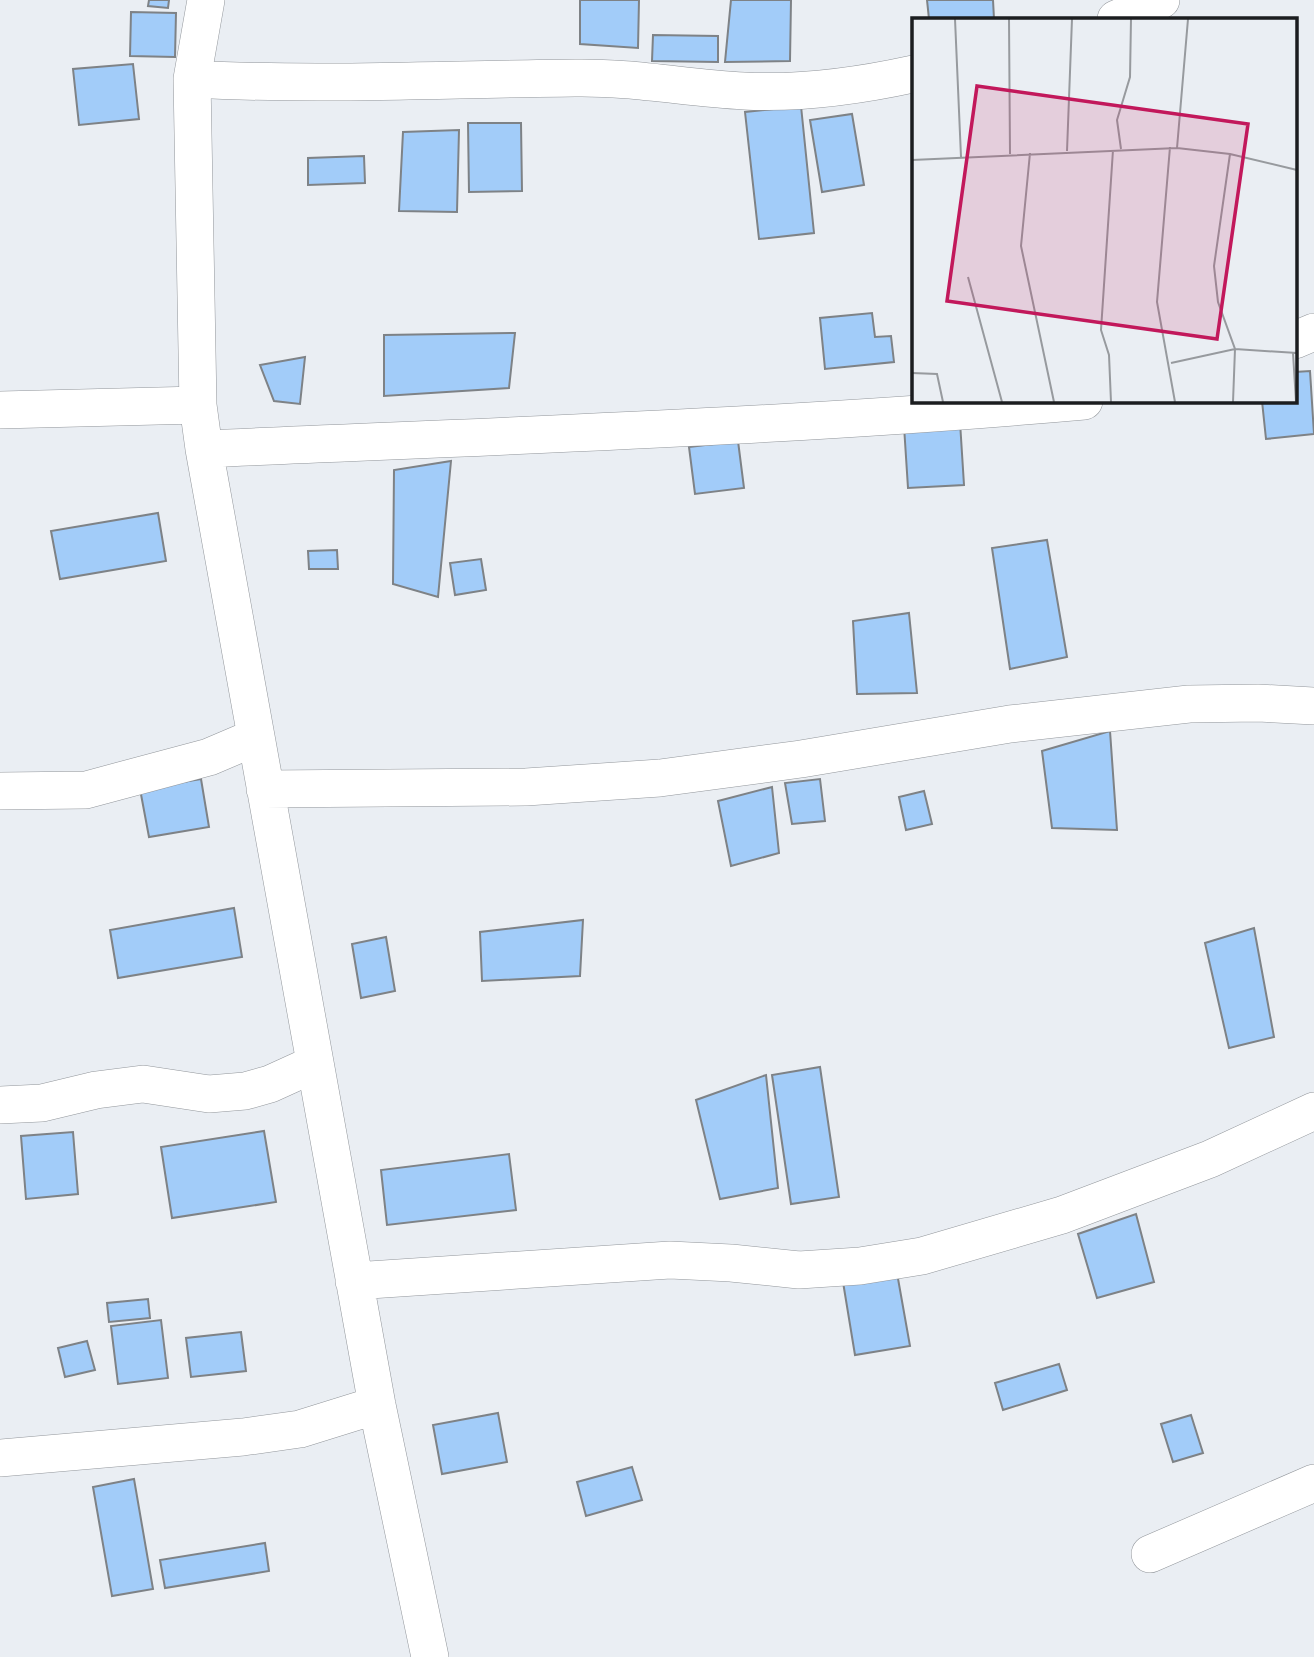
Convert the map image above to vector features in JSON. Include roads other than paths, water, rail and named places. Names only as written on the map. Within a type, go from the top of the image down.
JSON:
[{"type":"street","points":[[206,0],[192,79],[198,405],[354,1281],[430,1657]]},
{"type":"street","points":[[1118,18],[1161,0]]},
{"type":"street","points":[[192,79],[262,83],[341,83],[577,77],[760,91],[813,91],[912,75]]},
{"type":"street","points":[[1296,340],[1314,332]]},
{"type":"street","points":[[204,449],[771,423],[1072,402]]},
{"type":"street","points":[[0,410],[198,405]]},
{"type":"street","points":[[265,789],[526,787],[660,778],[802,760],[1010,724],[1189,704],[1234,702],[1314,706]]},
{"type":"street","points":[[0,791],[86,790],[209,757],[256,737]]},
{"type":"street","points":[[0,1105],[42,1103],[96,1090],[143,1084],[209,1094],[245,1091],[270,1084],[314,1064]]},
{"type":"street","points":[[354,1281],[670,1260],[799,1270],[860,1266],[909,1258],[1062,1215],[1210,1159],[1314,1111]]},
{"type":"street","points":[[0,1458],[255,1436],[300,1429],[377,1405]]},
{"type":"street","points":[[1150,1553],[1314,1483]]}]
